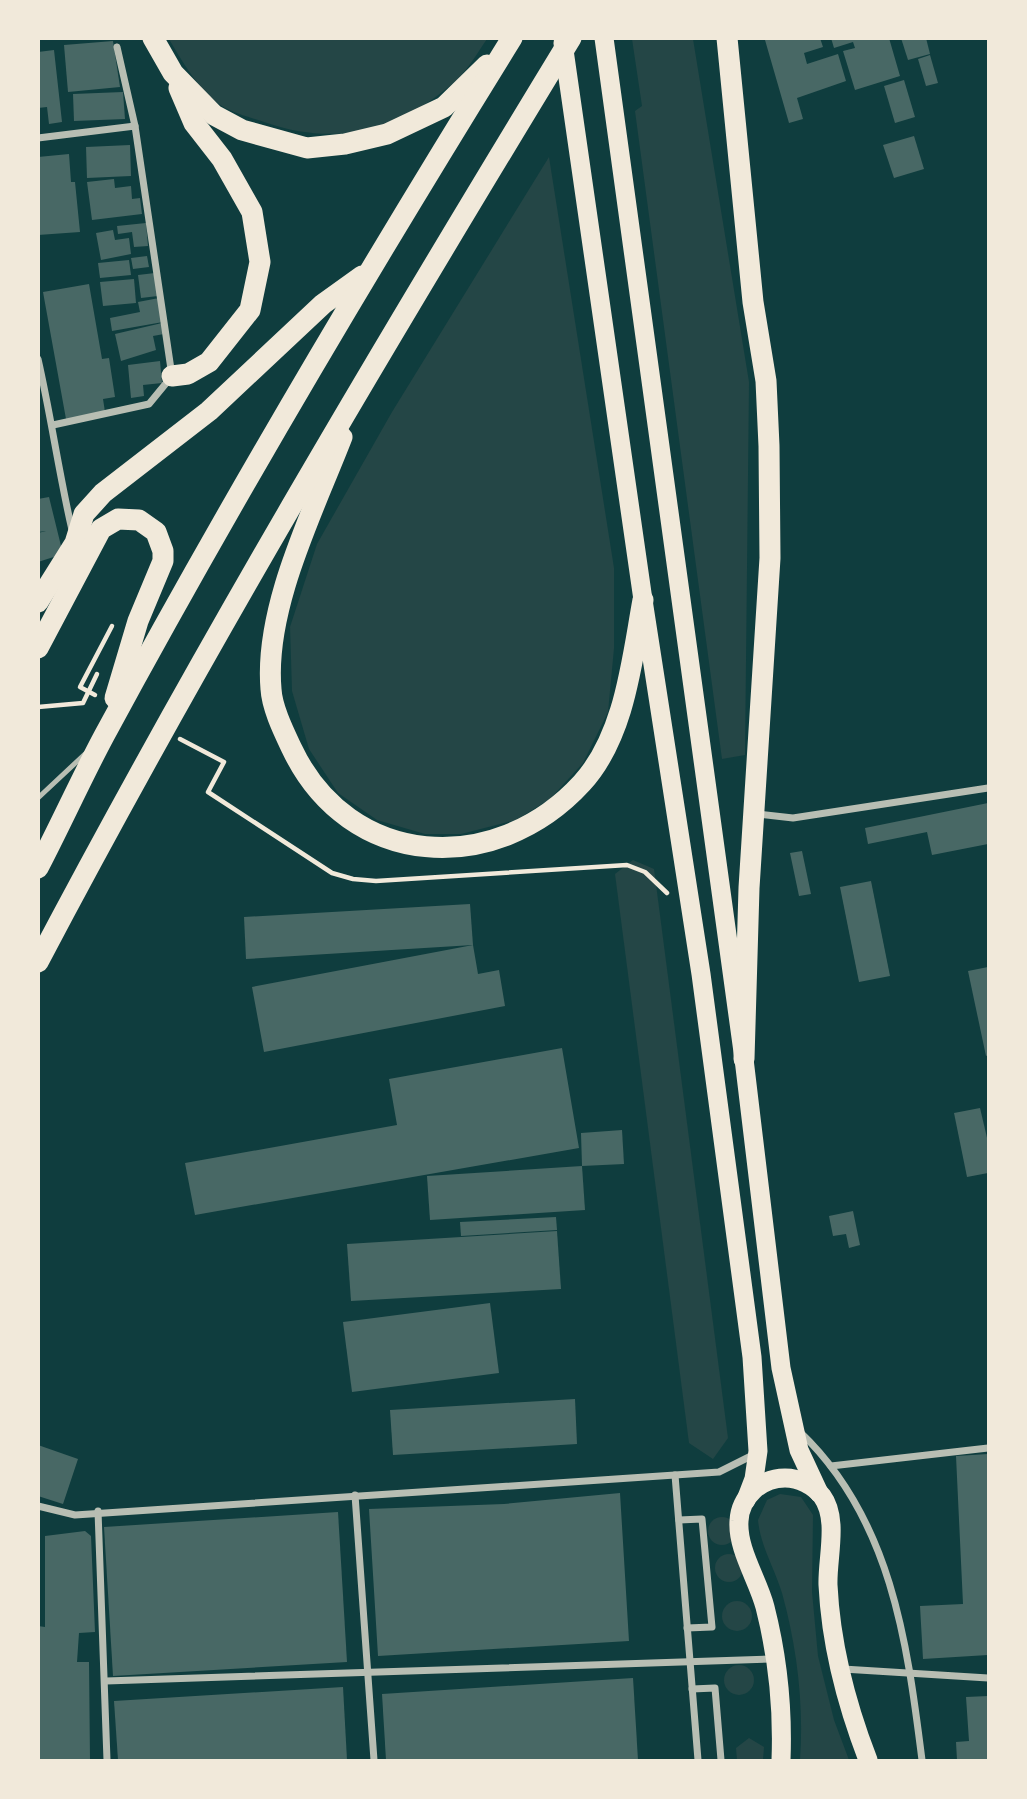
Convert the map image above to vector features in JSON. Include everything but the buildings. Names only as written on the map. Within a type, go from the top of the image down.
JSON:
[{"type":"highway","points":[[153,38],[173,73],[194,123],[222,159],[252,212],[260,261],[250,310],[209,362],[188,374],[172,376]]},
{"type":"highway","points":[[562,38],[643,600],[703,987],[752,1357],[758,1451],[754,1479],[740,1514],[739,1530],[760,1590],[776,1658],[781,1707],[781,1760]]},
{"type":"highway","points":[[38,962],[201,662],[365,376],[571,38]]},
{"type":"highway","points":[[604,38],[744,1059],[781,1368],[799,1450],[827,1506],[831,1522],[829,1602],[838,1668],[868,1760]]},
{"type":"highway","points":[[727,38],[753,302],[766,381],[769,446],[770,558],[754,813],[744,1059]]},
{"type":"highway","points":[[173,73],[214,115],[242,130],[307,148],[387,134],[444,107],[512,40]]},
{"type":"highway","points":[[38,868],[103,738],[370,270],[512,40]]},
{"type":"highway","points":[[38,602],[75,543],[84,514],[103,493],[209,411],[323,304],[370,270]]},
{"type":"highway","points":[[365,376],[288,578],[271,650],[271,692],[286,737],[302,769],[323,797],[345,816],[372,832],[421,848],[491,843],[539,820],[583,782],[625,704],[643,600]]},
{"type":"highway","points":[[38,648],[101,529],[118,519],[129,518],[148,524],[161,541],[163,561],[138,621],[103,738]]},
{"type":"highway","points":[[746,1500],[762,1483],[777,1478],[800,1480],[819,1493]]},
{"type":"street","points":[[53,425],[149,404],[172,376],[135,126],[117,47]]},
{"type":"street","points":[[38,138],[135,126]]},
{"type":"street","points":[[38,359],[53,425],[65,509],[75,543]]},
{"type":"street","points":[[754,813],[793,818],[989,788]]},
{"type":"street","points":[[794,1426],[831,1466],[870,1529],[885,1564],[904,1636],[922,1760]]},
{"type":"street","points":[[831,1466],[989,1448]]},
{"type":"street","points":[[38,1506],[75,1515],[98,1511],[719,1472],[745,1461],[758,1451]]},
{"type":"street","points":[[675,1475],[698,1760]]},
{"type":"street","points":[[355,1495],[374,1760]]},
{"type":"street","points":[[98,1511],[107,1760]]},
{"type":"street","points":[[679,1520],[702,1518],[712,1627],[687,1628]]},
{"type":"street","points":[[106,1681],[776,1658]]},
{"type":"street","points":[[838,1668],[989,1678]]},
{"type":"street","points":[[692,1689],[715,1688],[721,1760]]},
{"type":"lane","points":[[38,798],[103,738]]},
{"type":"path","points":[[80,687],[113,623],[121,627]]},
{"type":"path","points":[[38,708],[83,703],[99,670]]},
{"type":"path","points":[[208,792],[332,873],[353,879],[376,881],[627,865],[657,881],[671,899]]},
{"type":"shaded area","points":[[169,39],[487,39],[451,85],[408,114],[364,130],[317,133],[292,130],[227,109],[199,84]]},
{"type":"shaded area","points":[[632,39],[693,39],[749,382],[745,755],[722,759],[635,111],[642,106]]},
{"type":"shaded area","points":[[549,157],[614,568],[614,648],[608,712],[583,763],[550,799],[516,820],[461,834],[425,834],[377,820],[338,793],[309,749],[292,691],[290,627],[317,544],[392,412]]},
{"type":"shaded area","points":[[633,860],[654,869],[728,1438],[713,1459],[689,1443],[615,874]]},
{"type":"shaded area","points":[[780,1494],[801,1497],[813,1515],[812,1592],[818,1656],[834,1720],[849,1760],[800,1760],[800,1697],[792,1634],[782,1593],[762,1539],[758,1520],[767,1500]]},
{"type":"shaded area","points":[[722,1517],[732,1521],[736,1531],[732,1541],[722,1545],[712,1541],[708,1531],[712,1521]]},
{"type":"shaded area","points":[[729,1554],[739,1558],[743,1568],[739,1578],[729,1582],[719,1578],[715,1568],[719,1558]]},
{"type":"shaded area","points":[[737,1601],[748,1605],[752,1616],[748,1627],[737,1631],[726,1627],[722,1616],[726,1605]]},
{"type":"shaded area","points":[[739,1665],[750,1669],[754,1680],[750,1691],[739,1695],[728,1691],[724,1680],[728,1669]]},
{"type":"shaded area","points":[[749,1738],[764,1747],[763,1760],[737,1760],[736,1748]]}]
